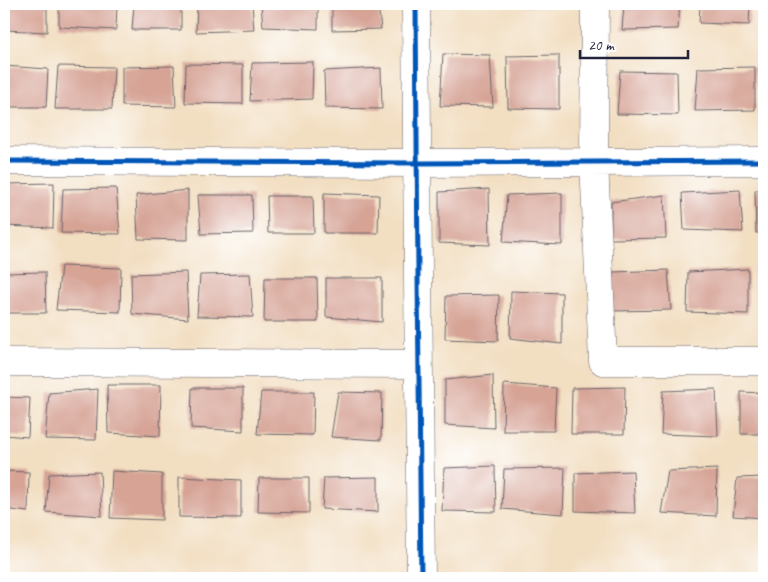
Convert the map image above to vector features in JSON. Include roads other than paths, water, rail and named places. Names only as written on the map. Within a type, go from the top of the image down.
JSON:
[{"type":"street","points":[[416,4],[421,578]]},
{"type":"street","points":[[595,4],[594,162],[603,361],[764,361]]},
{"type":"street","points":[[4,161],[418,163],[764,161]]},
{"type":"street","points":[[4,362],[418,364]]}]
